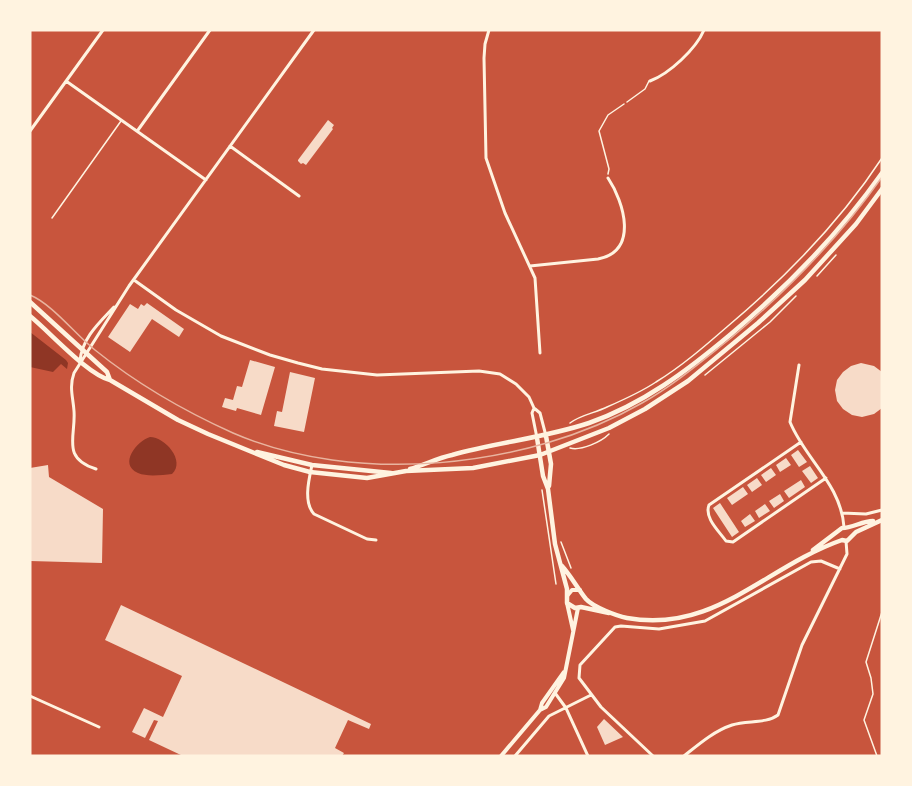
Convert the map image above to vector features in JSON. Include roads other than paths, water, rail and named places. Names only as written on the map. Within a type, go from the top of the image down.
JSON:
[{"type":"main road","points":[[406,471],[454,454],[546,436],[610,415],[651,395],[689,369],[765,305],[839,229],[882,172]]},
{"type":"main road","points":[[30,316],[80,362],[98,375],[193,427],[284,465],[310,472],[367,478],[406,471],[473,468],[540,455],[609,428],[645,410],[688,381],[805,280],[856,224],[882,189]]},
{"type":"main road","points":[[30,302],[107,372],[110,380]]},
{"type":"main road","points":[[546,436],[551,468],[548,489]]},
{"type":"main road","points":[[537,438],[543,476],[548,489],[555,544],[567,589],[567,603],[571,607],[646,621],[691,616],[724,603],[811,552],[838,532],[864,521],[879,520]]},
{"type":"main road","points":[[252,451],[312,465],[392,473]]},
{"type":"main road","points":[[811,552],[844,541],[879,520]]},
{"type":"main road","points":[[562,566],[585,598],[609,613]]},
{"type":"street","points":[[30,131],[103,30]]},
{"type":"street","points":[[138,130],[210,30]]},
{"type":"street","points":[[96,469],[82,463],[75,455],[71,440],[74,412],[70,390],[71,380],[119,301],[314,30]]},
{"type":"street","points":[[489,30],[484,58],[486,158],[500,201],[530,266],[537,289],[540,353]]},
{"type":"street","points":[[650,81],[658,78],[692,49],[704,30]]},
{"type":"street","points":[[66,81],[206,180]]},
{"type":"street","points":[[230,146],[299,195]]},
{"type":"street","points":[[530,266],[603,258],[617,250],[626,228],[613,186],[608,178]]},
{"type":"street","points":[[134,280],[196,323],[270,356],[322,369],[364,374],[492,372],[509,378],[529,397],[534,408],[540,413],[546,436]]},
{"type":"street","points":[[80,362],[81,348],[93,330],[119,301]]},
{"type":"street","points":[[799,365],[790,422],[826,478],[851,536]]},
{"type":"street","points":[[534,408],[532,413],[537,438]]},
{"type":"street","points":[[801,442],[709,505],[708,514],[726,542],[731,543],[826,478]]},
{"type":"street","points":[[312,465],[308,500],[309,508],[314,514],[367,539],[376,540]]},
{"type":"street","points":[[842,513],[866,514],[882,510]]},
{"type":"street","points":[[684,756],[725,728],[778,715],[802,645],[846,554],[844,541],[839,538],[838,532]]},
{"type":"street","points":[[653,756],[601,707],[579,678],[579,668],[591,651],[615,627],[659,629],[705,621],[811,562],[821,561],[840,569]]},
{"type":"street","points":[[567,596],[572,590],[581,591]]},
{"type":"street","points":[[573,631],[585,598]]},
{"type":"street","points":[[501,756],[564,678],[572,648],[573,631],[567,603]]},
{"type":"street","points":[[554,692],[566,708],[588,756]]},
{"type":"street","points":[[514,756],[549,716],[591,695]]},
{"type":"street","points":[[30,696],[99,728]]},
{"type":"lane","points":[[627,102],[645,89],[650,81]]},
{"type":"lane","points":[[52,218],[122,121]]},
{"type":"tram line","points":[[30,295],[47,305],[87,343],[127,374],[161,396],[233,433],[281,450],[332,460],[386,464],[440,463],[494,455],[547,443],[596,425],[654,396],[677,381],[731,338],[773,301],[830,242],[882,177]]}]
